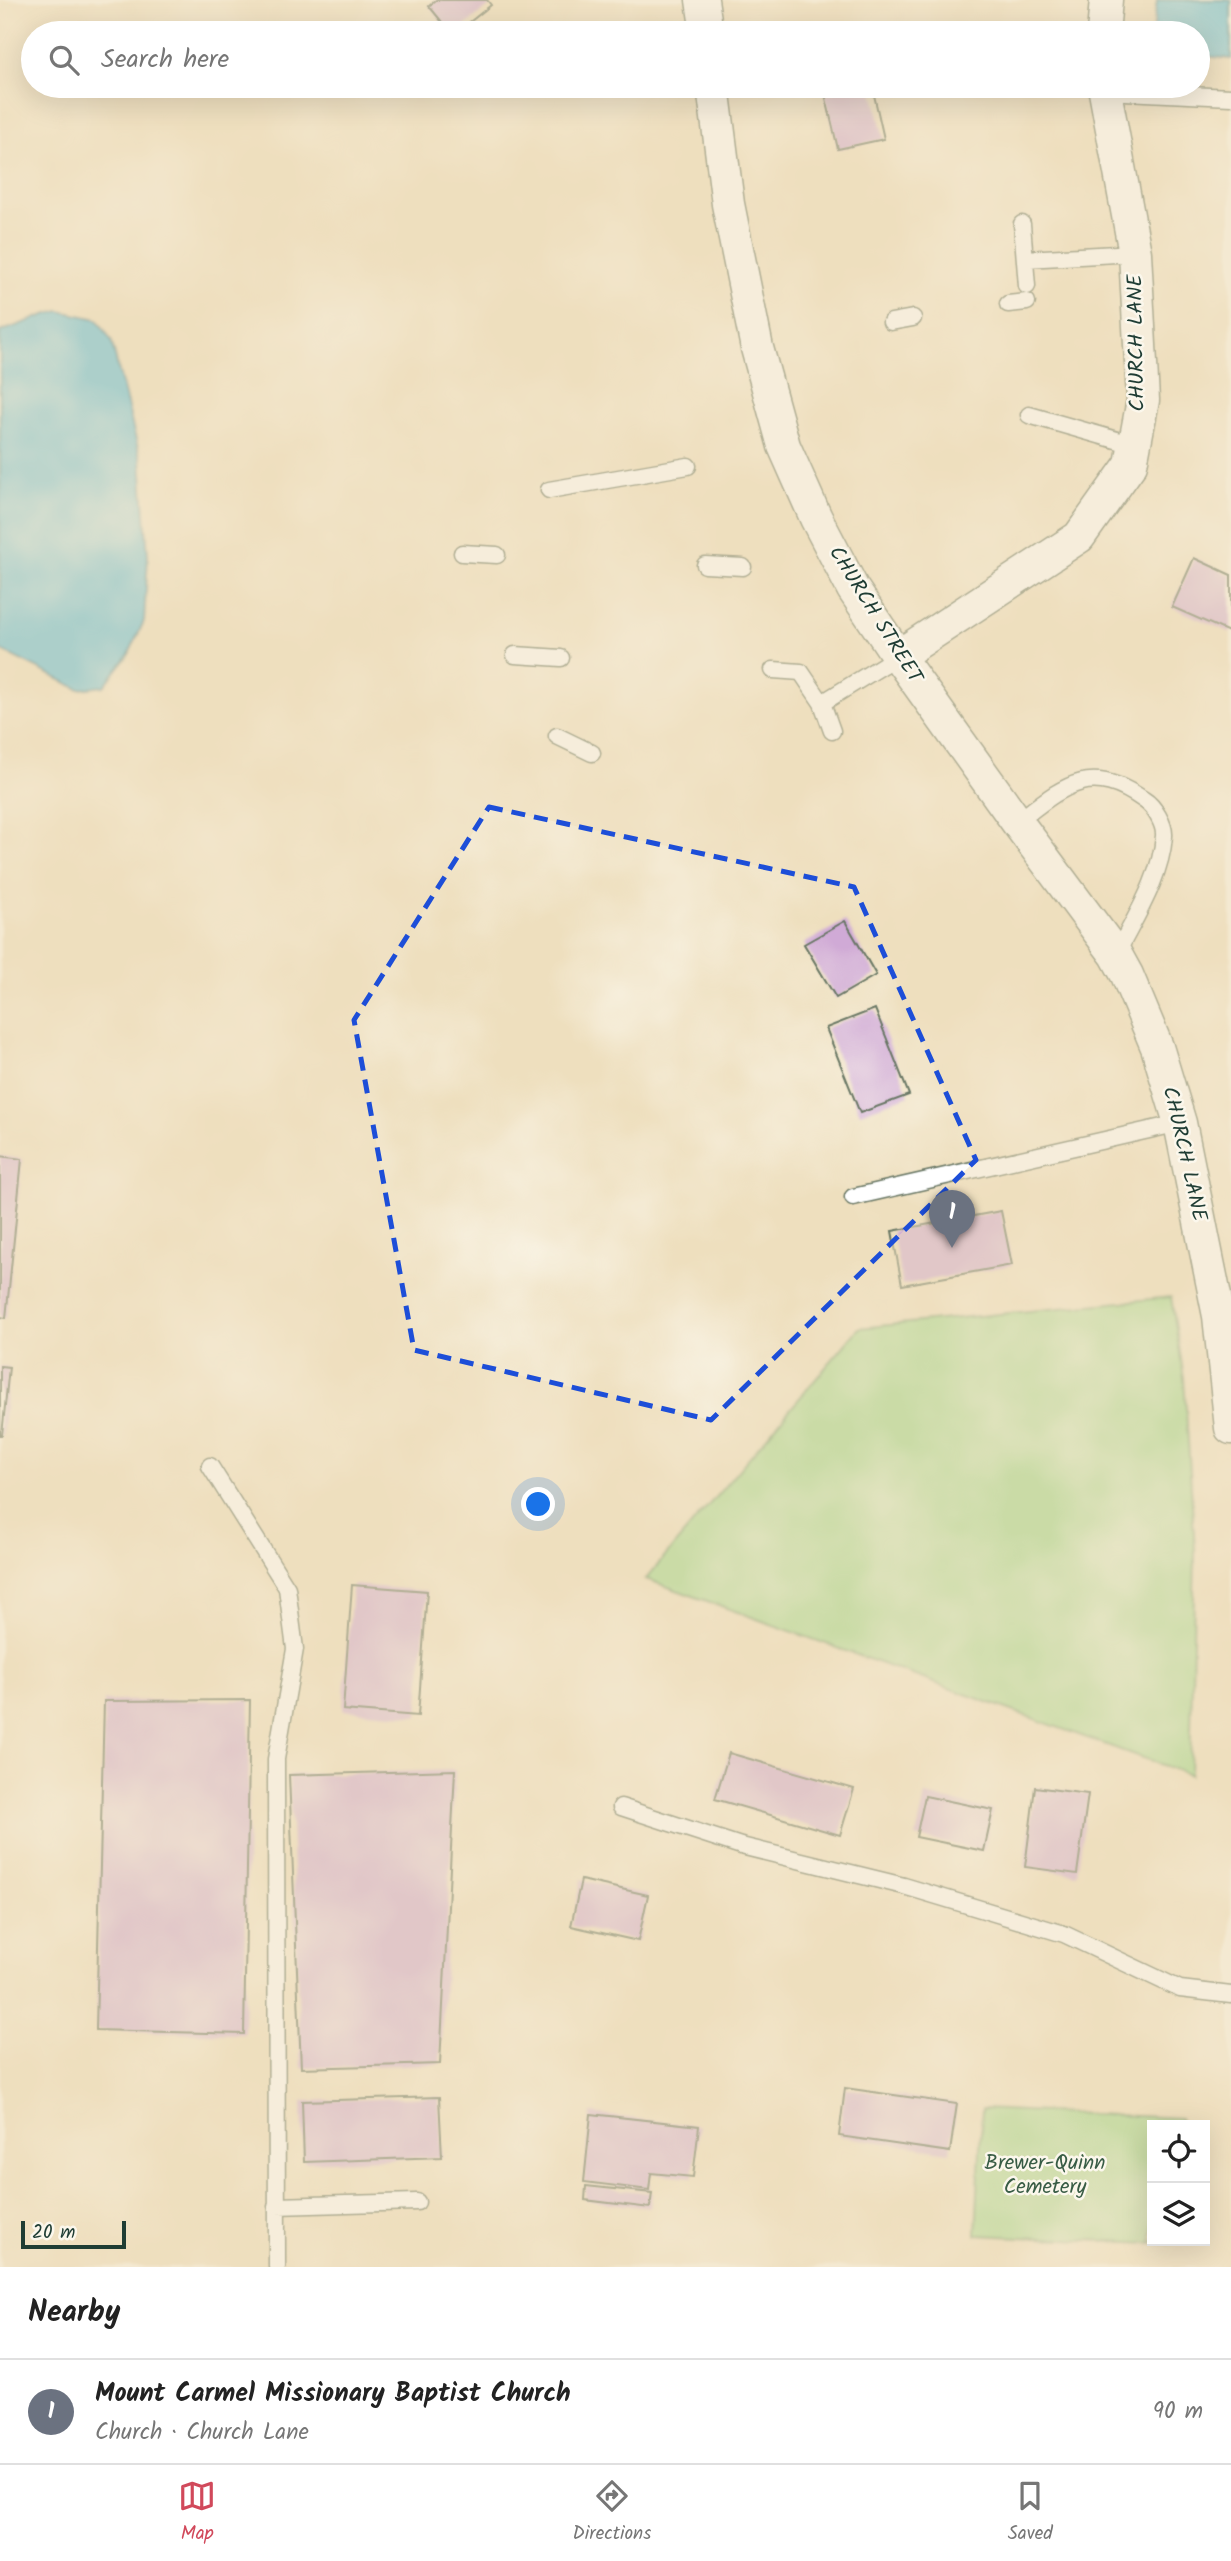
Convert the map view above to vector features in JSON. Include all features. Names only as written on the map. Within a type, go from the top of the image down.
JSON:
[{"type":"street","points":[[702,0],[705,21]]},
{"type":"street","points":[[1104,21],[1106,0]]},
{"type":"street","name":"CHURCH STREET","points":[[715,98],[734,230],[757,348],[784,446],[816,518],[853,589],[898,656],[1116,955],[1157,1047]]},
{"type":"street","name":"CHURCH LANE","points":[[898,656],[1079,537],[1130,464],[1143,400],[1135,253],[1106,98]]},
{"type":"street","name":"CHURCH LANE","points":[[1157,1047],[1180,1123],[1225,1317],[1231,1428]]},
{"type":"lane","points":[[1210,96],[1231,97]]},
{"type":"lane","points":[[1008,304],[1027,294],[1023,224]]},
{"type":"lane","points":[[1025,259],[1135,253]]},
{"type":"lane","points":[[891,322],[913,318]]},
{"type":"lane","points":[[1029,415],[1134,445]]},
{"type":"lane","points":[[550,490],[688,466]]},
{"type":"lane","points":[[462,553],[497,555]]},
{"type":"lane","points":[[705,565],[743,567]]},
{"type":"lane","points":[[515,655],[561,658]]},
{"type":"lane","points":[[822,703],[898,656]]},
{"type":"lane","points":[[773,670],[801,672],[822,703],[832,731]]},
{"type":"lane","points":[[557,736],[592,753]]},
{"type":"lane","points":[[1017,822],[1062,788],[1097,779],[1127,788],[1151,804],[1165,832],[1161,864],[1116,955]]},
{"type":"lane","points":[[853,1197],[1180,1123]]},
{"type":"lane","points":[[210,1466],[287,1588],[295,1649],[276,1759],[276,2267]]},
{"type":"lane","points":[[621,1807],[741,1846],[904,1886],[1064,1934],[1180,1990],[1231,1995]]},
{"type":"lane","points":[[276,2207],[417,2202]]},
{"type":"highlighted area","points":[[489,807],[854,887],[976,1160],[711,1420],[414,1350],[354,1020]]},
{"type":"green space","points":[[1171,1297],[1184,1378],[1195,1551],[1190,1775],[646,1579],[859,1328]]},
{"type":"green space","name":"Brewer-Quinn Cemetery","points":[[982,2109],[1180,2118],[1147,2120],[1147,2243],[976,2235]]},
{"type":"water","points":[[1157,0],[1231,0],[1231,59],[1210,56],[1210,21],[1154,21]]},
{"type":"water","points":[[60,311],[97,319],[111,340],[141,460],[148,556],[144,621],[129,654],[104,686],[79,689],[0,650],[0,332]]},
{"type":"building","points":[[436,0],[487,0],[491,5],[471,21],[441,21],[429,6]]},
{"type":"building","points":[[826,98],[875,98],[884,139],[838,149]]},
{"type":"building","points":[[1194,558],[1231,575],[1231,633],[1172,607]]},
{"type":"building","points":[[845,921],[876,975],[836,998],[804,944]]},
{"type":"building","points":[[875,1009],[909,1095],[860,1113],[826,1028]]},
{"type":"building","points":[[0,1156],[22,1159],[6,1318],[0,1317]]},
{"type":"building","points":[[1001,1211],[1012,1265],[902,1285],[892,1231]]},
{"type":"building","points":[[0,1366],[9,1367],[2,1435],[0,1435]]},
{"type":"building","points":[[352,1585],[427,1591],[418,1716],[343,1710]]},
{"type":"building","points":[[250,1700],[244,2034],[96,2030],[104,1701]]},
{"type":"building","points":[[729,1753],[854,1789],[840,1835],[715,1799]]},
{"type":"building","points":[[455,1770],[440,2064],[301,2068],[289,1775]]},
{"type":"building","points":[[1035,1787],[1088,1794],[1077,1874],[1025,1867]]},
{"type":"building","points":[[925,1796],[993,1810],[984,1851],[916,1837]]},
{"type":"building","points":[[581,1880],[648,1895],[638,1941],[571,1926]]},
{"type":"building","points":[[845,2088],[957,2104],[950,2152],[839,2136]]},
{"type":"building","points":[[439,2097],[442,2157],[304,2162],[302,2101]]},
{"type":"building","points":[[591,2114],[699,2126],[693,2177],[651,2173],[649,2190],[584,2182]]},
{"type":"building","points":[[586,2186],[652,2193],[650,2208],[585,2200]]},
{"type":"place","name":"Mount Carmel Missionary Baptist Church","points":[[952,1248]]}]
